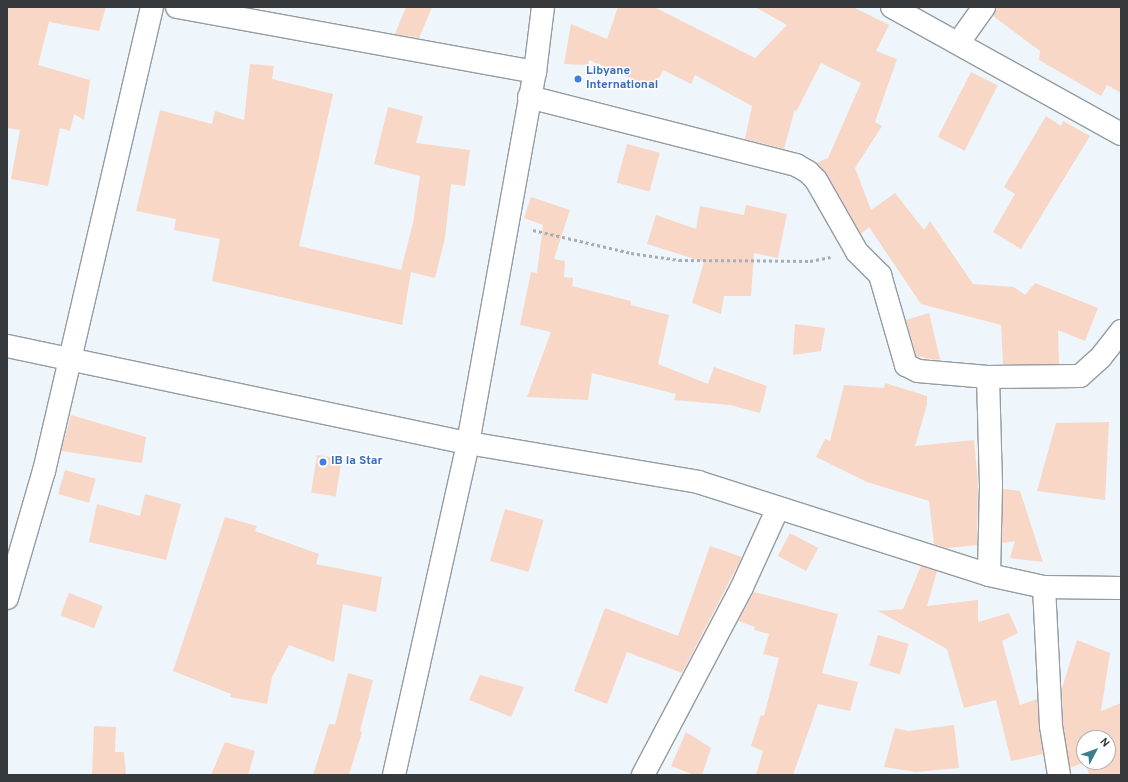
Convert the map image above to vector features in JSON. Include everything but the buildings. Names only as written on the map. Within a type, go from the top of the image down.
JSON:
[{"type":"street","points":[[7,598],[44,471],[152,7]]},
{"type":"street","points":[[177,7],[535,72]]},
{"type":"street","points":[[394,775],[468,443],[508,224],[529,97],[535,72],[543,7]]},
{"type":"street","points":[[892,7],[959,42],[1121,134]]},
{"type":"street","points":[[959,42],[984,7]]},
{"type":"street","points":[[529,97],[796,165],[816,180],[857,252],[880,274],[906,365],[918,371],[988,377],[1080,376],[1094,365],[1121,331]]},
{"type":"street","points":[[7,346],[69,361],[468,443],[698,482],[989,575],[1044,587],[1121,588]]},
{"type":"street","points":[[988,377],[991,486],[989,575]]},
{"type":"street","points":[[643,775],[742,587],[778,508]]},
{"type":"street","points":[[1044,587],[1051,726],[1059,775]]},
{"type":"path","points":[[508,224],[631,253],[679,260],[810,261],[857,252]]},
{"type":"place","name":"Libyane International","points":[[578,79]]},
{"type":"place","name":"IB la Star","points":[[323,462]]}]
